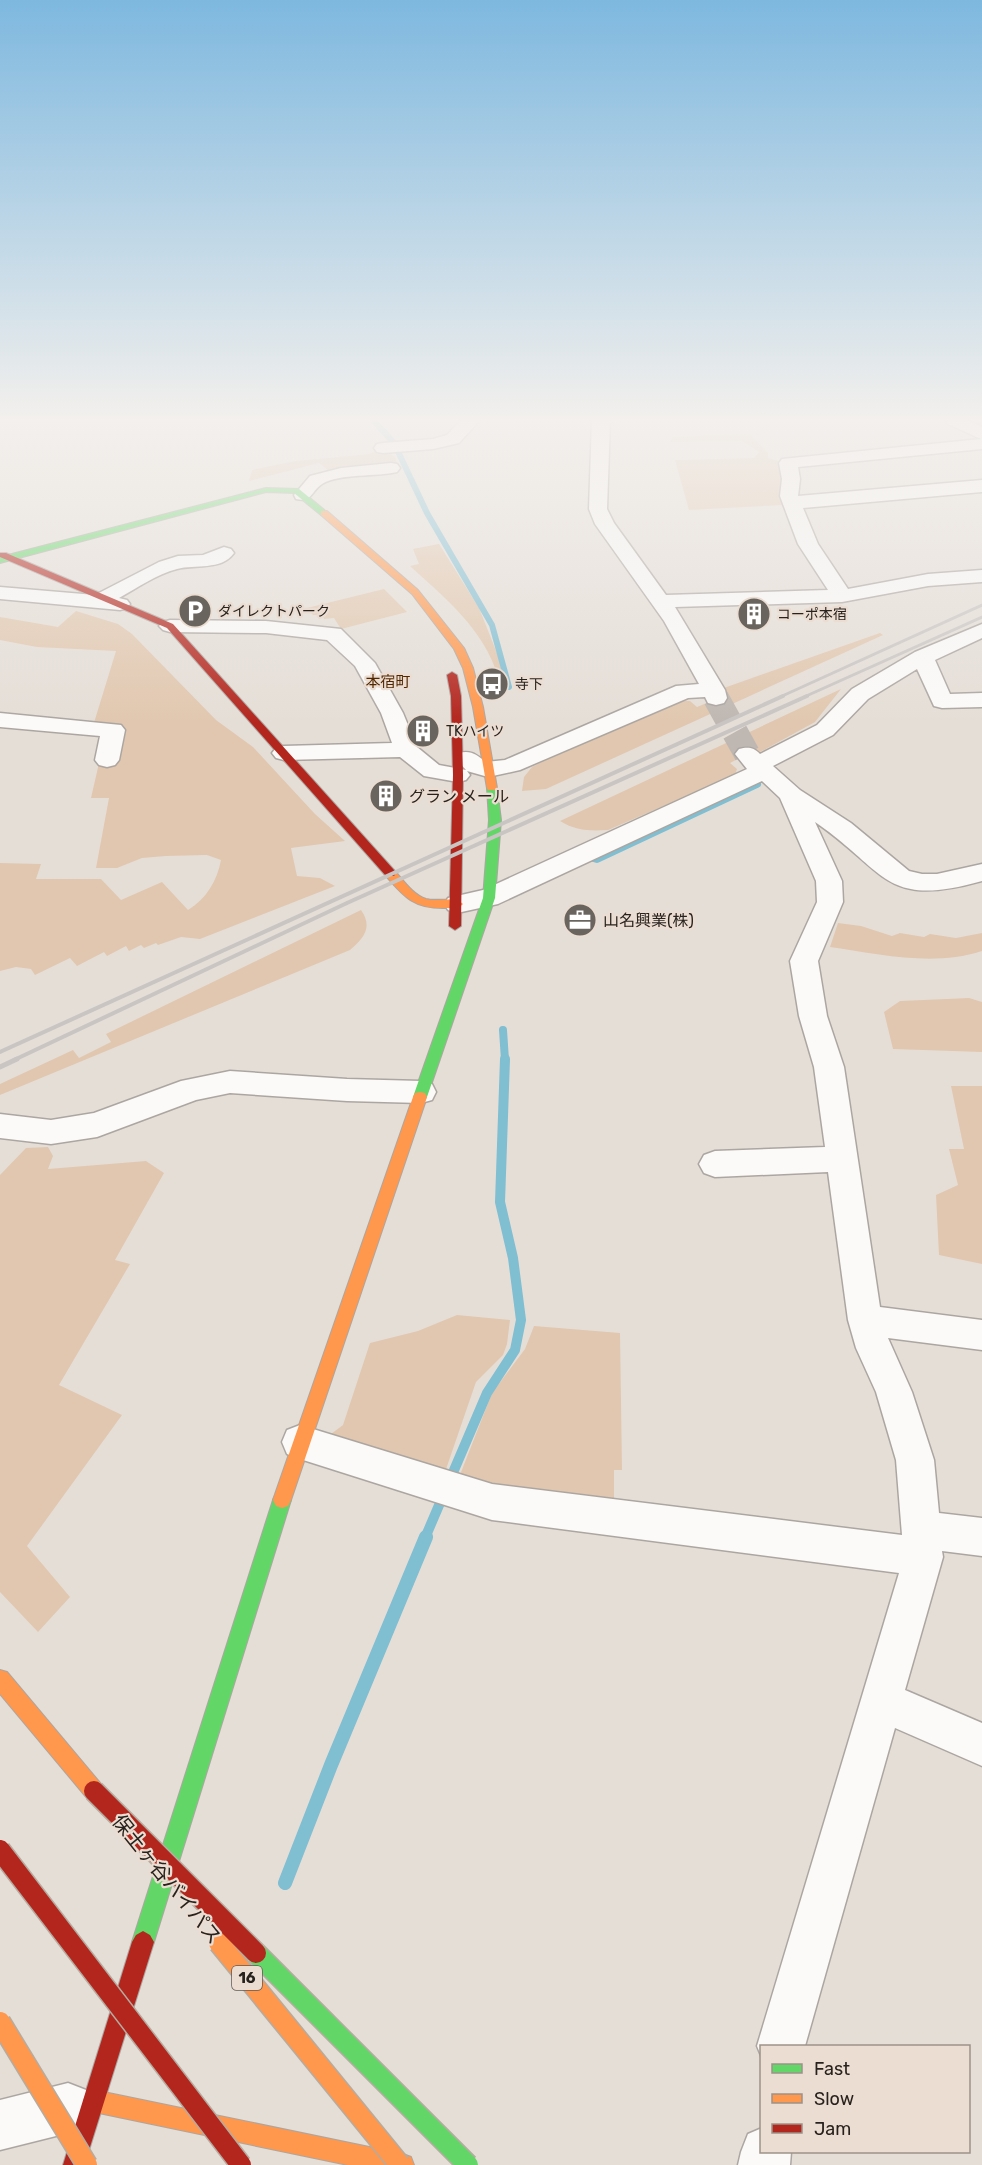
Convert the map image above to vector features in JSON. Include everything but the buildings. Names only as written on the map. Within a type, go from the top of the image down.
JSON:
[{"type":"main road","points":[[3,557],[144,521]]},
{"type":"main road","points":[[73,2165],[300,1442],[489,898],[495,820],[492,786],[487,771],[478,707],[468,668],[459,648],[415,592],[333,521]]},
{"type":"main road","points":[[3,557],[170,626],[413,899],[431,905],[457,904]]},
{"type":"main road","points":[[441,624],[456,696],[459,775],[457,904],[449,1012]]},
{"type":"main road","name":"保土ヶ谷バイパス","points":[[0,1679],[184,1900]]},
{"type":"main road","points":[[94,1791],[468,2165]]},
{"type":"main road","points":[[0,1850],[241,2165]]},
{"type":"main road","name":"保土ヶ谷バイパス","points":[[206,1928],[402,2165]]},
{"type":"main road","points":[[0,2022],[87,2165]]},
{"type":"main road","points":[[94,2101],[402,2165]]},
{"type":"street","points":[[458,746],[472,764],[487,771],[528,758],[684,691],[715,694],[661,602],[604,521]]},
{"type":"street","points":[[799,521],[808,544],[842,596]]},
{"type":"street","points":[[0,593],[112,601],[166,566],[178,562],[206,561],[224,554]]},
{"type":"street","points":[[661,602],[724,598],[842,596],[928,580],[982,576]]},
{"type":"street","points":[[170,626],[266,627],[333,634],[364,663],[392,713],[406,750],[432,771],[459,775]]},
{"type":"street","points":[[457,904],[489,898],[825,730],[860,694],[923,657],[982,630]]},
{"type":"street","points":[[923,657],[942,700],[982,700]]},
{"type":"street","points":[[0,720],[113,730],[107,760]]},
{"type":"street","points":[[284,753],[406,750]]},
{"type":"street","points":[[755,763],[791,795],[843,829],[890,870],[909,881],[936,882],[982,872]]},
{"type":"street","points":[[781,2045],[881,1701],[922,1544],[915,1460],[894,1392],[874,1348],[865,1320],[829,1067],[813,1016],[804,961],[830,902],[829,881],[791,795]]},
{"type":"street","points":[[0,1126],[51,1132],[97,1125],[192,1089],[230,1082],[347,1090],[422,1092]]},
{"type":"street","points":[[715,1164],[841,1159]]},
{"type":"street","points":[[865,1320],[982,1335]]},
{"type":"street","points":[[300,1442],[492,1502],[922,1544],[982,1537]]},
{"type":"street","points":[[881,1701],[982,1745]]},
{"type":"street","points":[[0,2125],[94,2101]]},
{"type":"shaded area","points":[[439,544],[479,608],[508,681],[498,677],[484,644],[462,616],[410,566],[419,564],[413,549]]},
{"type":"shaded area","points":[[384,589],[407,612],[341,629],[334,618],[324,619],[322,615],[313,615],[307,608]]},
{"type":"shaded area","points":[[76,611],[118,624],[132,634],[216,720],[253,747],[315,814],[345,841],[291,848],[297,876],[320,878],[335,886],[200,939],[181,937],[144,948],[141,945],[129,951],[126,946],[107,956],[104,952],[77,966],[70,958],[35,975],[31,969],[16,967],[0,971],[0,863],[41,864],[36,879],[101,879],[121,900],[162,882],[188,910],[210,889],[221,860],[207,855],[166,856],[142,858],[117,868],[96,868],[109,798],[91,798],[99,763],[121,729],[93,726],[116,651],[37,647],[0,640],[0,617],[58,627]]},
{"type":"shaded area","points":[[880,633],[883,635],[546,789],[522,791],[524,777],[532,767],[575,745],[680,701],[690,701],[697,707],[726,695],[721,689]]},
{"type":"shaded area","points":[[841,689],[815,722],[760,752],[753,751],[730,763],[737,769],[735,775],[608,830],[583,830],[560,821]]},
{"type":"shaded area","points":[[361,910],[365,916],[365,932],[350,950],[0,1095],[0,1084],[73,1050],[79,1058],[111,1042],[106,1034]]},
{"type":"shaded area","points":[[838,923],[861,926],[892,936],[900,933],[924,937],[930,934],[956,938],[982,933],[982,951],[963,956],[925,959],[830,947]]},
{"type":"shaded area","points":[[969,998],[982,1002],[982,1052],[893,1049],[884,1012],[900,1001]]},
{"type":"shaded area","points":[[951,1086],[982,1086],[982,1264],[939,1255],[936,1195],[958,1185],[949,1149],[964,1149]]},
{"type":"shaded area","points":[[48,1147],[53,1156],[48,1169],[146,1161],[164,1173],[115,1260],[130,1264],[59,1385],[122,1415],[27,1546],[70,1597],[38,1632],[0,1592],[0,1175],[26,1148]]},
{"type":"shaded area","points":[[457,1315],[510,1320],[503,1355],[476,1382],[444,1475],[327,1437],[343,1425],[370,1343],[418,1331]]},
{"type":"shaded area","points":[[534,1326],[620,1333],[622,1470],[614,1470],[614,1509],[458,1480],[492,1393],[525,1349]]},
{"type":"waterway","points":[[432,521],[492,625],[509,687]]},
{"type":"waterway","points":[[590,857],[597,859],[757,784]]},
{"type":"waterway","points":[[503,1030],[505,1060]]},
{"type":"waterway","points":[[425,1538],[487,1393],[515,1350],[521,1320],[513,1258],[500,1202],[505,1060]]},
{"type":"waterway","points":[[285,1883],[331,1765],[426,1537]]},
{"type":"tunnel","points":[[716,698],[747,754]]},
{"type":"railway","points":[[780,697],[982,605]]},
{"type":"railway","points":[[804,697],[982,617]]},
{"type":"railway","points":[[0,1052],[783,696]]},
{"type":"railway","points":[[14,1060],[347,903],[807,696]]},
{"type":"railway","points":[[0,1067],[17,1059]]},
{"type":"traffic: fast","points":[[0,560],[148,521]]},
{"type":"traffic: fast","points":[[420,1097],[489,898],[495,820],[492,788]]},
{"type":"traffic: fast","points":[[143,1942],[282,1500]]},
{"type":"traffic: fast","points":[[256,1953],[468,2165]]},
{"type":"traffic: slow","points":[[333,521],[415,592],[459,648],[468,668],[478,707],[492,788]]},
{"type":"traffic: slow","points":[[390,873],[412,897],[418,900],[433,904],[457,904]]},
{"type":"traffic: slow","points":[[282,1500],[420,1097]]},
{"type":"traffic: slow","points":[[0,1679],[94,1791]]},
{"type":"traffic: slow","points":[[219,1943],[400,2165]]},
{"type":"traffic: slow","points":[[0,2022],[87,2165]]},
{"type":"traffic: slow","points":[[94,2101],[403,2165]]},
{"type":"traffic: jam","points":[[3,555],[170,626],[390,873]]},
{"type":"traffic: jam","points":[[452,675],[456,696],[458,775],[455,926]]},
{"type":"traffic: jam","points":[[94,1791],[256,1953]]},
{"type":"traffic: jam","points":[[0,1850],[241,2165]]},
{"type":"traffic: jam","points":[[74,2163],[143,1942]]},
{"type":"place","name":"ダイレクトパーク","points":[[195,611]]},
{"type":"place","name":"コーポ本宿","points":[[754,614]]},
{"type":"place","name":"寺下","points":[[492,684]]},
{"type":"place","name":"TKハイツ","points":[[423,731]]},
{"type":"place","name":"グラン メール","points":[[386,796]]},
{"type":"place","name":"山名興業(株)","points":[[580,920]]},
{"type":"district","name":"本宿町","points":[[388,682]]}]
